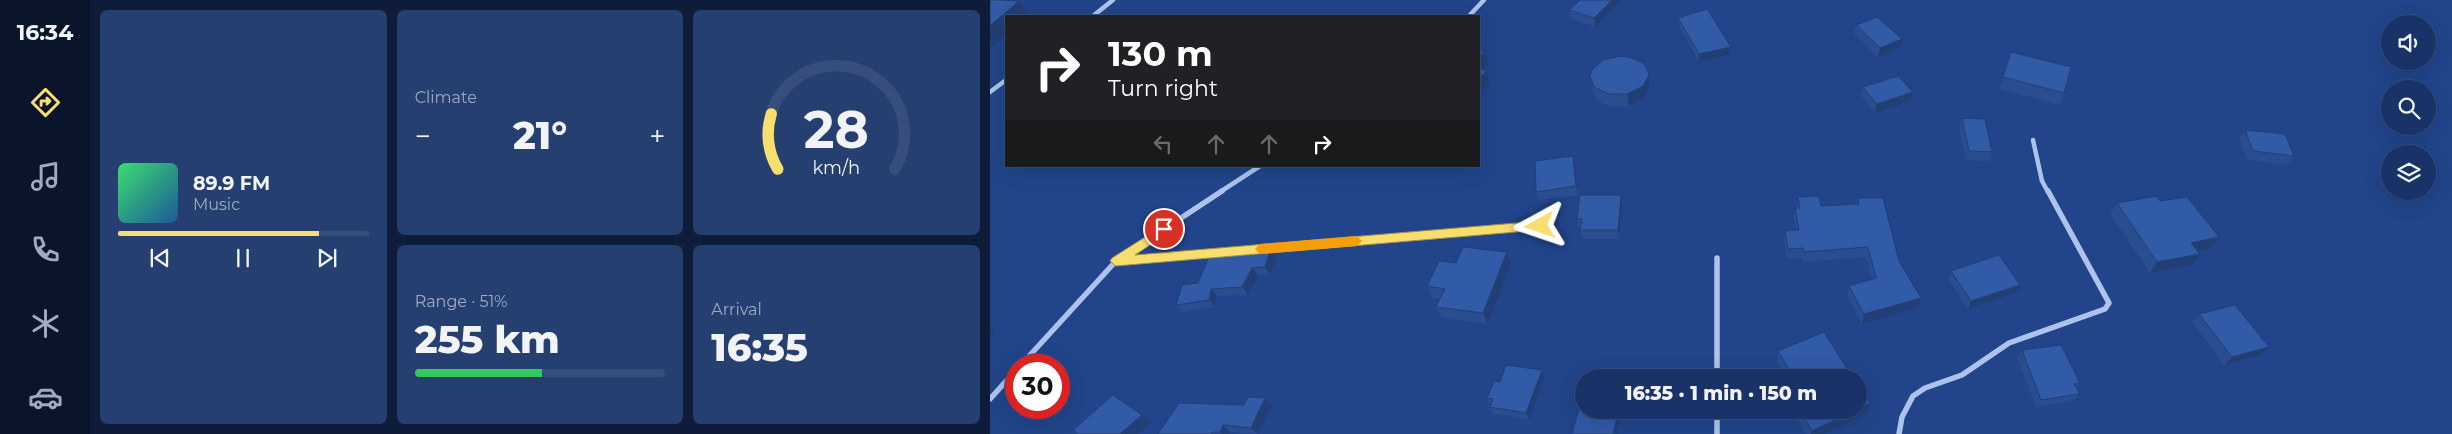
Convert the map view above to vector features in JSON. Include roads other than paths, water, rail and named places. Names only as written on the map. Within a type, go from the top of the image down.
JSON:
[{"type":"street","points":[[1094,15],[1113,0]]},
{"type":"street","points":[[1469,15],[1484,0]]},
{"type":"street","points":[[990,92],[1005,81]]},
{"type":"street","points":[[1899,434],[1902,416],[1913,396],[1925,388],[1962,376],[2009,343],[2105,309],[2109,303],[2042,181],[2033,140]]},
{"type":"street","points":[[1031,354],[1116,261],[1258,167]]},
{"type":"street","points":[[1254,250],[1540,226]]},
{"type":"street","points":[[1116,261],[1225,252]]},
{"type":"street","points":[[1717,258],[1717,369]]},
{"type":"street","points":[[990,399],[1005,382]]},
{"type":"street","points":[[1716,434],[1717,419]]}]
